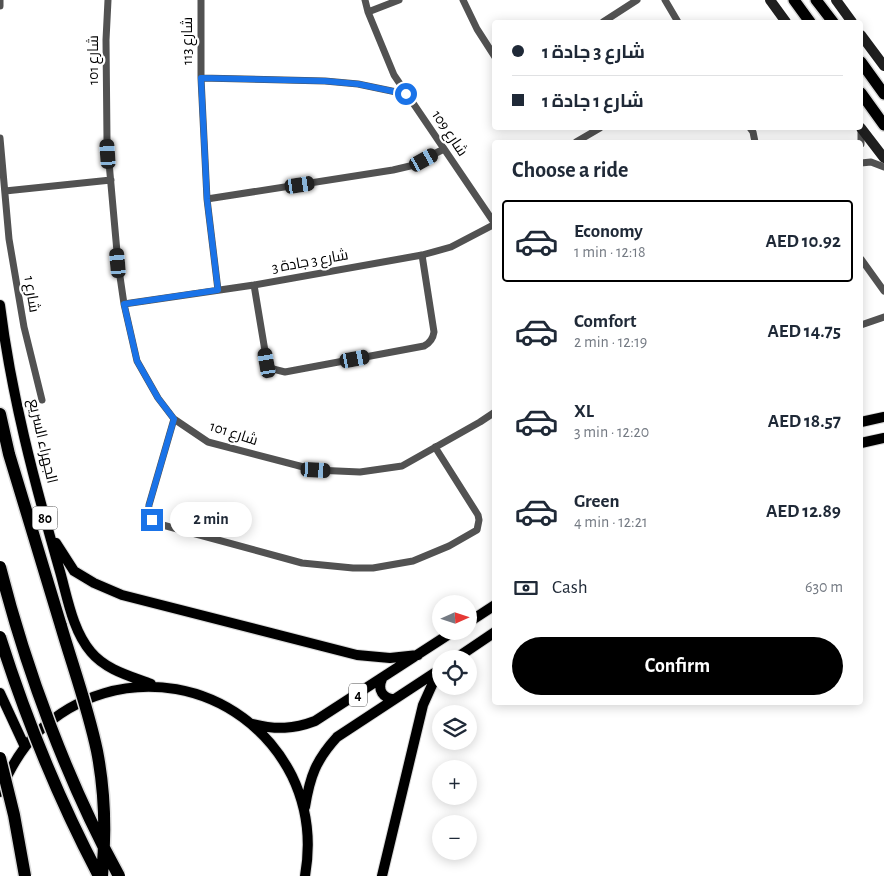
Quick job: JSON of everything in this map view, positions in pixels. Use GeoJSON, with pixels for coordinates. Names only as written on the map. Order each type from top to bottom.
{"type":"FeatureCollection","features":[{"type":"Feature","properties":{"kind":"highway"},"geometry":{"type":"LineString","coordinates":[[794,0],[809,20]]}},
{"type":"Feature","properties":{"kind":"highway"},"geometry":{"type":"LineString","coordinates":[[816,0],[831,20]]}},
{"type":"Feature","properties":{"kind":"highway"},"geometry":{"type":"LineString","coordinates":[[863,65],[884,94]]}},
{"type":"Feature","properties":{"kind":"highway"},"geometry":{"type":"LineString","coordinates":[[863,96],[884,125]]}},
{"type":"Feature","properties":{"kind":"highway"},"geometry":{"type":"LineString","coordinates":[[0,414],[9,454],[89,716],[97,752],[104,816],[102,876]]}},
{"type":"Feature","properties":{"kind":"highway"},"geometry":{"type":"LineString","coordinates":[[0,568],[20,637],[56,740],[93,827],[119,876]]}},
{"type":"Feature","properties":{"kind":"highway"},"geometry":{"type":"LineString","coordinates":[[0,637],[18,692],[48,767],[98,876]]}},
{"type":"Feature","properties":{"kind":"highway"},"geometry":{"type":"LineString","coordinates":[[0,758],[14,815],[25,876]]}},
{"type":"Feature","properties":{"kind":"main road"},"geometry":{"type":"LineString","coordinates":[[770,0],[785,20]]}},
{"type":"Feature","properties":{"kind":"main road"},"geometry":{"type":"LineString","coordinates":[[836,0],[851,20]]}},
{"type":"Feature","properties":{"kind":"main road"},"geometry":{"type":"LineString","coordinates":[[863,38],[884,66]]}},
{"type":"Feature","properties":{"kind":"main road"},"geometry":{"type":"LineString","coordinates":[[863,130],[884,158]]}},
{"type":"Feature","properties":{"kind":"main road","name":"الجهراء السريع"},"geometry":{"type":"LineString","coordinates":[[0,304],[4,338],[22,429],[47,526],[80,635],[91,652],[107,667],[157,686]]}},
{"type":"Feature","properties":{"kind":"main road"},"geometry":{"type":"LineString","coordinates":[[863,422],[884,417]]}},
{"type":"Feature","properties":{"kind":"main road"},"geometry":{"type":"LineString","coordinates":[[863,443],[884,438]]}},
{"type":"Feature","properties":{"kind":"main road"},"geometry":{"type":"LineString","coordinates":[[47,526],[63,556],[74,571],[94,583],[122,595],[358,655],[390,658],[418,655]]}},
{"type":"Feature","properties":{"kind":"main road"},"geometry":{"type":"LineString","coordinates":[[478,616],[492,607]]}},
{"type":"Feature","properties":{"kind":"main road"},"geometry":{"type":"LineString","coordinates":[[468,650],[492,634]]}},
{"type":"Feature","properties":{"kind":"main road","name":"4"},"geometry":{"type":"LineString","coordinates":[[252,724],[284,729],[300,727],[315,722],[440,640]]}},
{"type":"Feature","properties":{"kind":"main road","name":"4"},"geometry":{"type":"LineString","coordinates":[[304,810],[313,771],[324,751],[337,737],[432,675]]}},
{"type":"Feature","properties":{"kind":"main road"},"geometry":{"type":"LineString","coordinates":[[382,680],[380,688],[383,695],[386,698],[395,699]]}},
{"type":"Feature","properties":{"kind":"main road"},"geometry":{"type":"LineString","coordinates":[[382,876],[423,706],[432,685]]}},
{"type":"Feature","properties":{"kind":"main road","name":"80"},"geometry":{"type":"LineString","coordinates":[[0,792],[8,774],[25,747],[52,720],[84,700],[119,689],[157,686],[178,688],[217,701],[236,712],[252,724],[270,742],[285,763],[297,786],[304,810],[308,839],[305,876]]}},
{"type":"Feature","properties":{"kind":"main road"},"geometry":{"type":"LineString","coordinates":[[0,693],[25,747]]}},
{"type":"Feature","properties":{"kind":"street"},"geometry":{"type":"LineString","coordinates":[[0,0],[0,6]]}},
{"type":"Feature","properties":{"kind":"street","name":"شارع 101"},"geometry":{"type":"LineString","coordinates":[[108,0],[106,40],[107,131],[118,263],[124,304],[137,361],[158,398],[174,419],[208,442],[316,470],[360,472],[402,466],[492,414]]}},
{"type":"Feature","properties":{"kind":"street","name":"شارع 113"},"geometry":{"type":"LineString","coordinates":[[201,0],[201,78],[207,199],[218,290]]}},
{"type":"Feature","properties":{"kind":"street","name":"شارع 109"},"geometry":{"type":"LineString","coordinates":[[365,0],[368,12],[394,75],[492,220]]}},
{"type":"Feature","properties":{"kind":"street"},"geometry":{"type":"LineString","coordinates":[[368,12],[399,0]]}},
{"type":"Feature","properties":{"kind":"street"},"geometry":{"type":"LineString","coordinates":[[463,0],[477,29],[492,52]]}},
{"type":"Feature","properties":{"kind":"street"},"geometry":{"type":"LineString","coordinates":[[606,20],[637,0]]}},
{"type":"Feature","properties":{"kind":"street"},"geometry":{"type":"LineString","coordinates":[[665,0],[677,20]]}},
{"type":"Feature","properties":{"kind":"street"},"geometry":{"type":"LineString","coordinates":[[201,78],[325,81],[358,84],[406,94]]}},
{"type":"Feature","properties":{"kind":"street"},"geometry":{"type":"LineString","coordinates":[[579,140],[597,130]]}},
{"type":"Feature","properties":{"kind":"street","name":"شارع 1"},"geometry":{"type":"LineString","coordinates":[[0,138],[9,239],[24,326],[42,400]]}},
{"type":"Feature","properties":{"kind":"street"},"geometry":{"type":"LineString","coordinates":[[207,199],[393,170],[410,166],[444,149]]}},
{"type":"Feature","properties":{"kind":"street"},"geometry":{"type":"LineString","coordinates":[[863,163],[871,162],[884,167]]}},
{"type":"Feature","properties":{"kind":"street"},"geometry":{"type":"LineString","coordinates":[[5,191],[111,180]]}},
{"type":"Feature","properties":{"kind":"street","name":"شارع 3 جادة 3"},"geometry":{"type":"LineString","coordinates":[[124,304],[254,285],[422,255],[451,247],[492,226]]}},
{"type":"Feature","properties":{"kind":"street"},"geometry":{"type":"LineString","coordinates":[[254,285],[267,363],[273,369],[285,372],[424,346],[429,343],[433,338],[434,332],[422,255]]}},
{"type":"Feature","properties":{"kind":"street"},"geometry":{"type":"LineString","coordinates":[[863,262],[884,291]]}},
{"type":"Feature","properties":{"kind":"street"},"geometry":{"type":"LineString","coordinates":[[863,324],[884,317]]}},
{"type":"Feature","properties":{"kind":"street"},"geometry":{"type":"LineString","coordinates":[[174,419],[149,505],[148,513],[152,520],[159,524],[312,565],[373,568],[413,561],[449,546],[477,530],[478,515],[436,447]]}},
{"type":"Feature","properties":{"kind":"route"},"geometry":{"type":"LineString","coordinates":[[152,520],[148,513],[149,505],[174,419],[158,398],[137,361],[124,304],[218,290],[207,199],[201,78],[325,81],[358,84],[406,94]]}}]}
